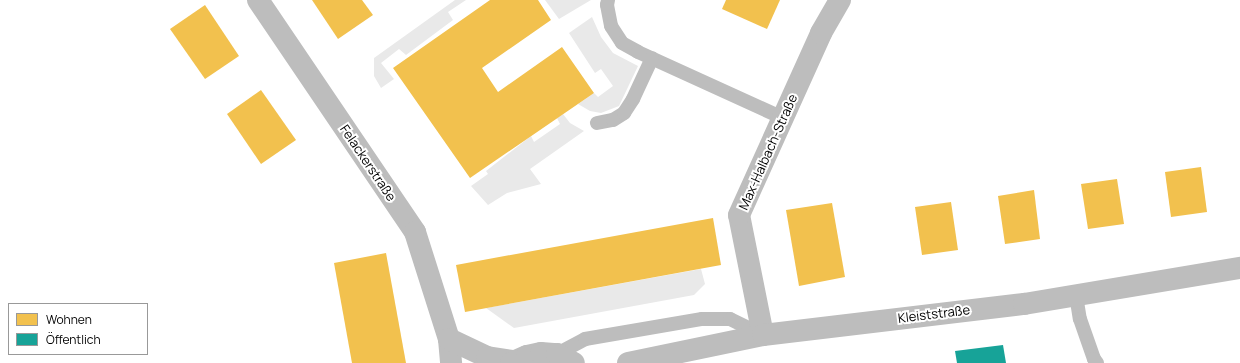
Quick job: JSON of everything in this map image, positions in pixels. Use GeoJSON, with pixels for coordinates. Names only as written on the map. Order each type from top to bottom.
{"type":"FeatureCollection","features":[{"type":"Feature","properties":{"kind":"street","name":"Felackerstraße"},"geometry":{"type":"LineString","coordinates":[[258,0],[414,232],[449,339],[450,363]]}},
{"type":"Feature","properties":{"kind":"street","name":"Max-Halbach-Straße"},"geometry":{"type":"LineString","coordinates":[[762,335],[740,215],[821,33],[840,0]]}},
{"type":"Feature","properties":{"kind":"street","name":"Kleiststraße"},"geometry":{"type":"LineString","coordinates":[[628,363],[762,335],[1024,304],[1240,268]]}},
{"type":"Feature","properties":{"kind":"street"},"geometry":{"type":"LineString","coordinates":[[449,339],[487,357],[512,362],[540,353],[566,358]]}},
{"type":"Feature","properties":{"kind":"lane"},"geometry":{"type":"LineString","coordinates":[[608,0],[607,5],[611,26],[622,42],[652,58],[783,118]]}},
{"type":"Feature","properties":{"kind":"lane"},"geometry":{"type":"LineString","coordinates":[[597,123],[613,120],[624,113],[633,99],[652,58]]}},
{"type":"Feature","properties":{"kind":"lane"},"geometry":{"type":"LineString","coordinates":[[1076,295],[1080,319],[1094,359],[1097,363]]}},
{"type":"Feature","properties":{"kind":"lane"},"geometry":{"type":"LineString","coordinates":[[566,358],[585,339],[702,319],[730,319],[762,335]]}},
{"type":"Feature","properties":{"kind":"shaded area"},"geometry":{"type":"Polygon","coordinates":[[[455,0],[466,0],[448,12],[453,20],[406,55],[399,49],[381,63],[394,79],[381,88],[374,76],[374,58],[455,0]]]}},
{"type":"Feature","properties":{"kind":"shaded area"},"geometry":{"type":"Polygon","coordinates":[[[545,0],[591,0],[559,19],[545,0]]]}},
{"type":"Feature","properties":{"kind":"shaded area"},"geometry":{"type":"Polygon","coordinates":[[[592,17],[601,37],[613,53],[638,66],[619,106],[601,113],[590,111],[578,104],[594,93],[598,97],[613,86],[601,69],[595,73],[569,33],[592,17]]]}},
{"type":"Feature","properties":{"kind":"shaded area"},"geometry":{"type":"Polygon","coordinates":[[[563,114],[570,123],[584,131],[530,169],[541,184],[507,193],[488,205],[471,186],[488,174],[486,171],[531,136],[534,142],[560,124],[557,118],[563,114]]]}},
{"type":"Feature","properties":{"kind":"shaded area"},"geometry":{"type":"Polygon","coordinates":[[[701,269],[705,284],[694,295],[514,328],[486,308],[701,269]]]}},
{"type":"Feature","properties":{"kind":"building: Wohnen"},"geometry":{"type":"Polygon","coordinates":[[[312,0],[362,0],[373,15],[338,39],[312,0]]]}},
{"type":"Feature","properties":{"kind":"building: Wohnen"},"geometry":{"type":"Polygon","coordinates":[[[490,0],[538,0],[551,20],[482,68],[498,92],[562,47],[594,93],[470,178],[393,68],[490,0]]]}},
{"type":"Feature","properties":{"kind":"building: Wohnen"},"geometry":{"type":"Polygon","coordinates":[[[726,0],[780,0],[767,29],[722,9],[726,0]]]}},
{"type":"Feature","properties":{"kind":"building: Wohnen"},"geometry":{"type":"Polygon","coordinates":[[[205,5],[239,56],[205,79],[170,29],[205,5]]]}},
{"type":"Feature","properties":{"kind":"building: Wohnen"},"geometry":{"type":"Polygon","coordinates":[[[261,90],[296,140],[261,164],[227,114],[261,90]]]}},
{"type":"Feature","properties":{"kind":"building: Wohnen"},"geometry":{"type":"Polygon","coordinates":[[[1201,167],[1207,212],[1171,217],[1165,172],[1201,167]]]}},
{"type":"Feature","properties":{"kind":"building: Wohnen"},"geometry":{"type":"Polygon","coordinates":[[[1117,179],[1124,224],[1088,229],[1081,184],[1117,179]]]}},
{"type":"Feature","properties":{"kind":"building: Wohnen"},"geometry":{"type":"Polygon","coordinates":[[[1034,190],[1040,239],[1005,244],[998,196],[1034,190]]]}},
{"type":"Feature","properties":{"kind":"building: Wohnen"},"geometry":{"type":"Polygon","coordinates":[[[951,202],[958,250],[922,255],[915,207],[951,202]]]}},
{"type":"Feature","properties":{"kind":"building: Wohnen"},"geometry":{"type":"Polygon","coordinates":[[[832,203],[845,277],[799,286],[786,210],[832,203]]]}},
{"type":"Feature","properties":{"kind":"building: Wohnen"},"geometry":{"type":"Polygon","coordinates":[[[713,218],[721,265],[465,312],[456,265],[713,218]]]}},
{"type":"Feature","properties":{"kind":"building: Wohnen"},"geometry":{"type":"Polygon","coordinates":[[[386,253],[406,363],[352,363],[334,263],[386,253]]]}},
{"type":"Feature","properties":{"kind":"building: Öffentlich"},"geometry":{"type":"Polygon","coordinates":[[[1003,345],[1006,363],[957,363],[955,351],[1003,345]]]}}]}
